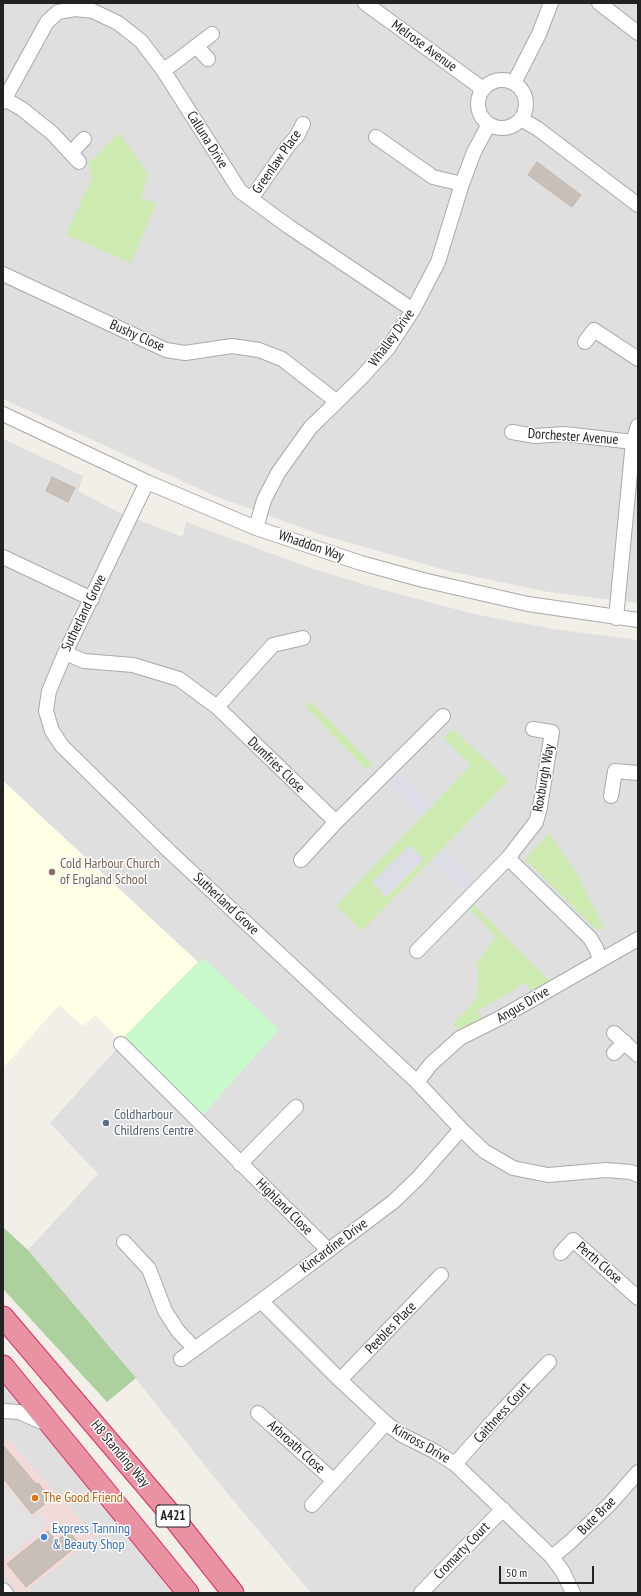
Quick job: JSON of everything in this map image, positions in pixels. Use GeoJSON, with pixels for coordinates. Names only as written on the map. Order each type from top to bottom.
{"type":"FeatureCollection","features":[{"type":"Feature","properties":{"kind":"highway","name":"H8 Standing Way"},"geometry":{"type":"LineString","coordinates":[[3,1317],[173,1517],[233,1593]]}},
{"type":"Feature","properties":{"kind":"highway","name":"A421"},"geometry":{"type":"LineString","coordinates":[[3,1366],[188,1593]]}},
{"type":"Feature","properties":{"kind":"street","name":"Melrose Avenue"},"geometry":{"type":"LineString","coordinates":[[365,3],[382,8],[483,89]]}},
{"type":"Feature","properties":{"kind":"street"},"geometry":{"type":"LineString","coordinates":[[514,84],[539,34],[551,3]]}},
{"type":"Feature","properties":{"kind":"street"},"geometry":{"type":"LineString","coordinates":[[599,3],[638,33]]}},
{"type":"Feature","properties":{"kind":"street","name":"Calluna Drive"},"geometry":{"type":"LineString","coordinates":[[4,100],[47,22],[58,12],[76,6],[93,11],[118,23],[141,40],[163,70],[240,191],[288,226],[413,310]]}},
{"type":"Feature","properties":{"kind":"street"},"geometry":{"type":"LineString","coordinates":[[163,70],[212,34]]}},
{"type":"Feature","properties":{"kind":"street"},"geometry":{"type":"LineString","coordinates":[[196,46],[208,59]]}},
{"type":"Feature","properties":{"kind":"street"},"geometry":{"type":"LineString","coordinates":[[501,80],[514,84],[520,89],[525,100],[525,112],[521,119],[510,127],[502,128],[489,124],[483,119],[479,112],[479,96],[483,89],[488,84],[501,80]]}},
{"type":"Feature","properties":{"kind":"street"},"geometry":{"type":"LineString","coordinates":[[4,100],[22,109],[37,120],[52,133],[75,158],[84,139]]}},
{"type":"Feature","properties":{"kind":"street"},"geometry":{"type":"LineString","coordinates":[[521,119],[538,129],[638,205]]}},
{"type":"Feature","properties":{"kind":"street","name":"Greenlaw Place"},"geometry":{"type":"LineString","coordinates":[[251,199],[288,146],[298,136],[304,124]]}},
{"type":"Feature","properties":{"kind":"street","name":"Whalley Drive"},"geometry":{"type":"LineString","coordinates":[[256,528],[264,500],[278,473],[310,428],[361,378],[389,347],[413,310],[438,262],[462,184],[474,152],[489,124]]}},
{"type":"Feature","properties":{"kind":"street"},"geometry":{"type":"LineString","coordinates":[[376,137],[433,177],[462,184]]}},
{"type":"Feature","properties":{"kind":"street","name":"Bushy Close"},"geometry":{"type":"LineString","coordinates":[[3,274],[166,350],[185,353],[232,346],[259,350],[282,359],[336,401]]}},
{"type":"Feature","properties":{"kind":"street"},"geometry":{"type":"LineString","coordinates":[[585,342],[594,330],[638,359]]}},
{"type":"Feature","properties":{"kind":"street","name":"Whaddon Way"},"geometry":{"type":"LineString","coordinates":[[3,414],[147,482],[256,528],[361,563],[423,580],[528,604],[638,620]]}},
{"type":"Feature","properties":{"kind":"street","name":"Dorchester Avenue"},"geometry":{"type":"LineString","coordinates":[[616,618],[633,442],[638,426]]}},
{"type":"Feature","properties":{"kind":"street","name":"Dorchester Avenue"},"geometry":{"type":"LineString","coordinates":[[512,432],[535,436],[565,434],[633,442]]}},
{"type":"Feature","properties":{"kind":"street","name":"Sutherland Grove"},"geometry":{"type":"LineString","coordinates":[[147,482],[65,653],[50,691],[46,711],[52,731],[62,746],[169,850],[417,1082],[484,1151],[513,1168],[548,1174],[606,1170],[631,1172],[638,1175]]}},
{"type":"Feature","properties":{"kind":"street"},"geometry":{"type":"LineString","coordinates":[[3,556],[92,598]]}},
{"type":"Feature","properties":{"kind":"street"},"geometry":{"type":"LineString","coordinates":[[217,707],[273,645],[303,638]]}},
{"type":"Feature","properties":{"kind":"street","name":"Dumfries Close"},"geometry":{"type":"LineString","coordinates":[[65,653],[84,661],[133,665],[179,679],[217,707],[336,822]]}},
{"type":"Feature","properties":{"kind":"street"},"geometry":{"type":"LineString","coordinates":[[301,860],[336,822],[443,716]]}},
{"type":"Feature","properties":{"kind":"street","name":"Roxburgh Way"},"geometry":{"type":"LineString","coordinates":[[417,951],[508,858],[536,822],[540,807],[552,732],[532,728]]}},
{"type":"Feature","properties":{"kind":"street"},"geometry":{"type":"LineString","coordinates":[[611,796],[615,770],[638,773]]}},
{"type":"Feature","properties":{"kind":"street"},"geometry":{"type":"LineString","coordinates":[[508,858],[590,938],[596,948],[600,960]]}},
{"type":"Feature","properties":{"kind":"street","name":"Angus Drive"},"geometry":{"type":"LineString","coordinates":[[417,1082],[431,1064],[460,1038],[500,1018],[638,939]]}},
{"type":"Feature","properties":{"kind":"street"},"geometry":{"type":"LineString","coordinates":[[614,1053],[619,1037],[638,1055]]}},
{"type":"Feature","properties":{"kind":"street","name":"Highland Close"},"geometry":{"type":"LineString","coordinates":[[121,1044],[328,1250]]}},
{"type":"Feature","properties":{"kind":"street"},"geometry":{"type":"LineString","coordinates":[[240,1164],[296,1107]]}},
{"type":"Feature","properties":{"kind":"street","name":"Kincardine Drive"},"geometry":{"type":"LineString","coordinates":[[181,1359],[393,1202],[418,1178],[461,1129]]}},
{"type":"Feature","properties":{"kind":"street","name":"Perth Close"},"geometry":{"type":"LineString","coordinates":[[561,1253],[573,1240],[638,1298]]}},
{"type":"Feature","properties":{"kind":"street"},"geometry":{"type":"LineString","coordinates":[[124,1242],[149,1269],[165,1311],[178,1331],[195,1349]]}},
{"type":"Feature","properties":{"kind":"street","name":"Peebles Place"},"geometry":{"type":"LineString","coordinates":[[340,1380],[441,1275]]}},
{"type":"Feature","properties":{"kind":"street","name":"Kinross Drive"},"geometry":{"type":"LineString","coordinates":[[261,1301],[340,1380],[386,1423],[402,1436],[434,1451],[455,1464],[552,1557],[563,1572],[573,1593]]}},
{"type":"Feature","properties":{"kind":"street","name":"Caithness Court"},"geometry":{"type":"LineString","coordinates":[[455,1464],[503,1410],[549,1362]]}},
{"type":"Feature","properties":{"kind":"street"},"geometry":{"type":"LineString","coordinates":[[3,1411],[19,1412],[53,1429]]}},
{"type":"Feature","properties":{"kind":"street","name":"Arbroath Close"},"geometry":{"type":"LineString","coordinates":[[258,1413],[334,1481]]}},
{"type":"Feature","properties":{"kind":"street","name":"Arbroath Close"},"geometry":{"type":"LineString","coordinates":[[312,1505],[386,1423]]}},
{"type":"Feature","properties":{"kind":"street","name":"Bute Brae"},"geometry":{"type":"LineString","coordinates":[[552,1557],[610,1504],[638,1472]]}},
{"type":"Feature","properties":{"kind":"street","name":"Cromarty Court"},"geometry":{"type":"LineString","coordinates":[[422,1593],[503,1509]]}},
{"type":"Feature","properties":{"kind":"street"},"geometry":{"type":"LineString","coordinates":[[3,1590],[6,1593]]}},
{"type":"Feature","properties":{"kind":"shaded area"},"geometry":{"type":"Polygon","coordinates":[[[3,3],[638,3],[638,603],[549,592],[453,572],[325,536],[215,496],[3,399],[3,3]]]}},
{"type":"Feature","properties":{"kind":"shaded area"},"geometry":{"type":"Polygon","coordinates":[[[3,439],[83,476],[78,491],[118,512],[183,537],[186,522],[313,569],[380,589],[474,614],[553,629],[638,640],[638,1593],[311,1593],[218,1482],[113,1350],[28,1250],[98,1174],[50,1123],[121,1044],[121,1040],[197,962],[3,781],[3,439]]]}},
{"type":"Feature","properties":{"kind":"shaded area"},"geometry":{"type":"Polygon","coordinates":[[[397,773],[432,806],[421,817],[387,783],[397,773]]]}},
{"type":"Feature","properties":{"kind":"shaded area","name":"Cold Harbour Church of England School"},"geometry":{"type":"Polygon","coordinates":[[[3,781],[198,962],[121,1040],[95,1015],[83,1026],[59,1005],[3,1068],[3,781]]]}},
{"type":"Feature","properties":{"kind":"shaded area"},"geometry":{"type":"Polygon","coordinates":[[[409,845],[424,859],[386,897],[372,882],[409,845]]]}},
{"type":"Feature","properties":{"kind":"shaded area"},"geometry":{"type":"Polygon","coordinates":[[[443,849],[473,879],[462,891],[431,861],[443,849]]]}},
{"type":"Feature","properties":{"kind":"shaded area"},"geometry":{"type":"Polygon","coordinates":[[[3,1366],[188,1593],[3,1593],[3,1366]]]}},
{"type":"Feature","properties":{"kind":"shaded area"},"geometry":{"type":"Polygon","coordinates":[[[3,1434],[96,1537],[24,1593],[18,1593],[3,1574],[3,1434]]]}},
{"type":"Feature","properties":{"kind":"shaded area"},"geometry":{"type":"Polygon","coordinates":[[[3,1483],[33,1518],[39,1513],[48,1524],[5,1560],[3,1557],[3,1512],[6,1510],[3,1506],[3,1483]]]}},
{"type":"Feature","properties":{"kind":"green space"},"geometry":{"type":"Polygon","coordinates":[[[119,133],[148,174],[141,197],[156,204],[131,263],[66,235],[92,177],[88,164],[119,133]]]}},
{"type":"Feature","properties":{"kind":"green space"},"geometry":{"type":"Polygon","coordinates":[[[310,701],[372,764],[367,770],[305,707],[310,701]]]}},
{"type":"Feature","properties":{"kind":"green space"},"geometry":{"type":"Polygon","coordinates":[[[453,729],[508,781],[362,931],[336,906],[471,765],[443,738],[453,729]]]}},
{"type":"Feature","properties":{"kind":"green space"},"geometry":{"type":"Polygon","coordinates":[[[549,833],[576,872],[605,930],[594,928],[525,859],[549,833]]]}},
{"type":"Feature","properties":{"kind":"green space"},"geometry":{"type":"Polygon","coordinates":[[[473,904],[550,981],[531,991],[524,982],[513,991],[477,1011],[482,1019],[460,1032],[453,1024],[477,999],[478,971],[476,964],[496,937],[469,908],[473,904]]]}},
{"type":"Feature","properties":{"kind":"green space"},"geometry":{"type":"Polygon","coordinates":[[[203,958],[279,1029],[203,1115],[123,1038],[203,958]]]}},
{"type":"Feature","properties":{"kind":"green space"},"geometry":{"type":"Polygon","coordinates":[[[3,1227],[28,1250],[136,1378],[107,1402],[3,1289],[3,1227]]]}},
{"type":"Feature","properties":{"kind":"building"},"geometry":{"type":"Polygon","coordinates":[[[537,162],[581,195],[572,207],[528,175],[537,162]]]}},
{"type":"Feature","properties":{"kind":"building"},"geometry":{"type":"Polygon","coordinates":[[[52,477],[75,488],[68,502],[46,491],[52,477]]]}},
{"type":"Feature","properties":{"kind":"building"},"geometry":{"type":"Polygon","coordinates":[[[3,1445],[36,1484],[38,1483],[51,1499],[32,1514],[3,1478],[3,1445]]]}},
{"type":"Feature","properties":{"kind":"building"},"geometry":{"type":"Polygon","coordinates":[[[48,1531],[56,1541],[69,1531],[79,1544],[26,1587],[7,1564],[48,1531]]]}},
{"type":"Feature","properties":{"kind":"place","name":"Cold Harbour Church of England School"},"geometry":{"type":"Point","coordinates":[52,872]}},
{"type":"Feature","properties":{"kind":"place","name":"Coldharbour Childrens Centre"},"geometry":{"type":"Point","coordinates":[106,1123]}},
{"type":"Feature","properties":{"kind":"place","name":"The Good Friend"},"geometry":{"type":"Point","coordinates":[35,1498]}},
{"type":"Feature","properties":{"kind":"place","name":"Express Tanning & Beauty Shop"},"geometry":{"type":"Point","coordinates":[44,1537]}}]}
